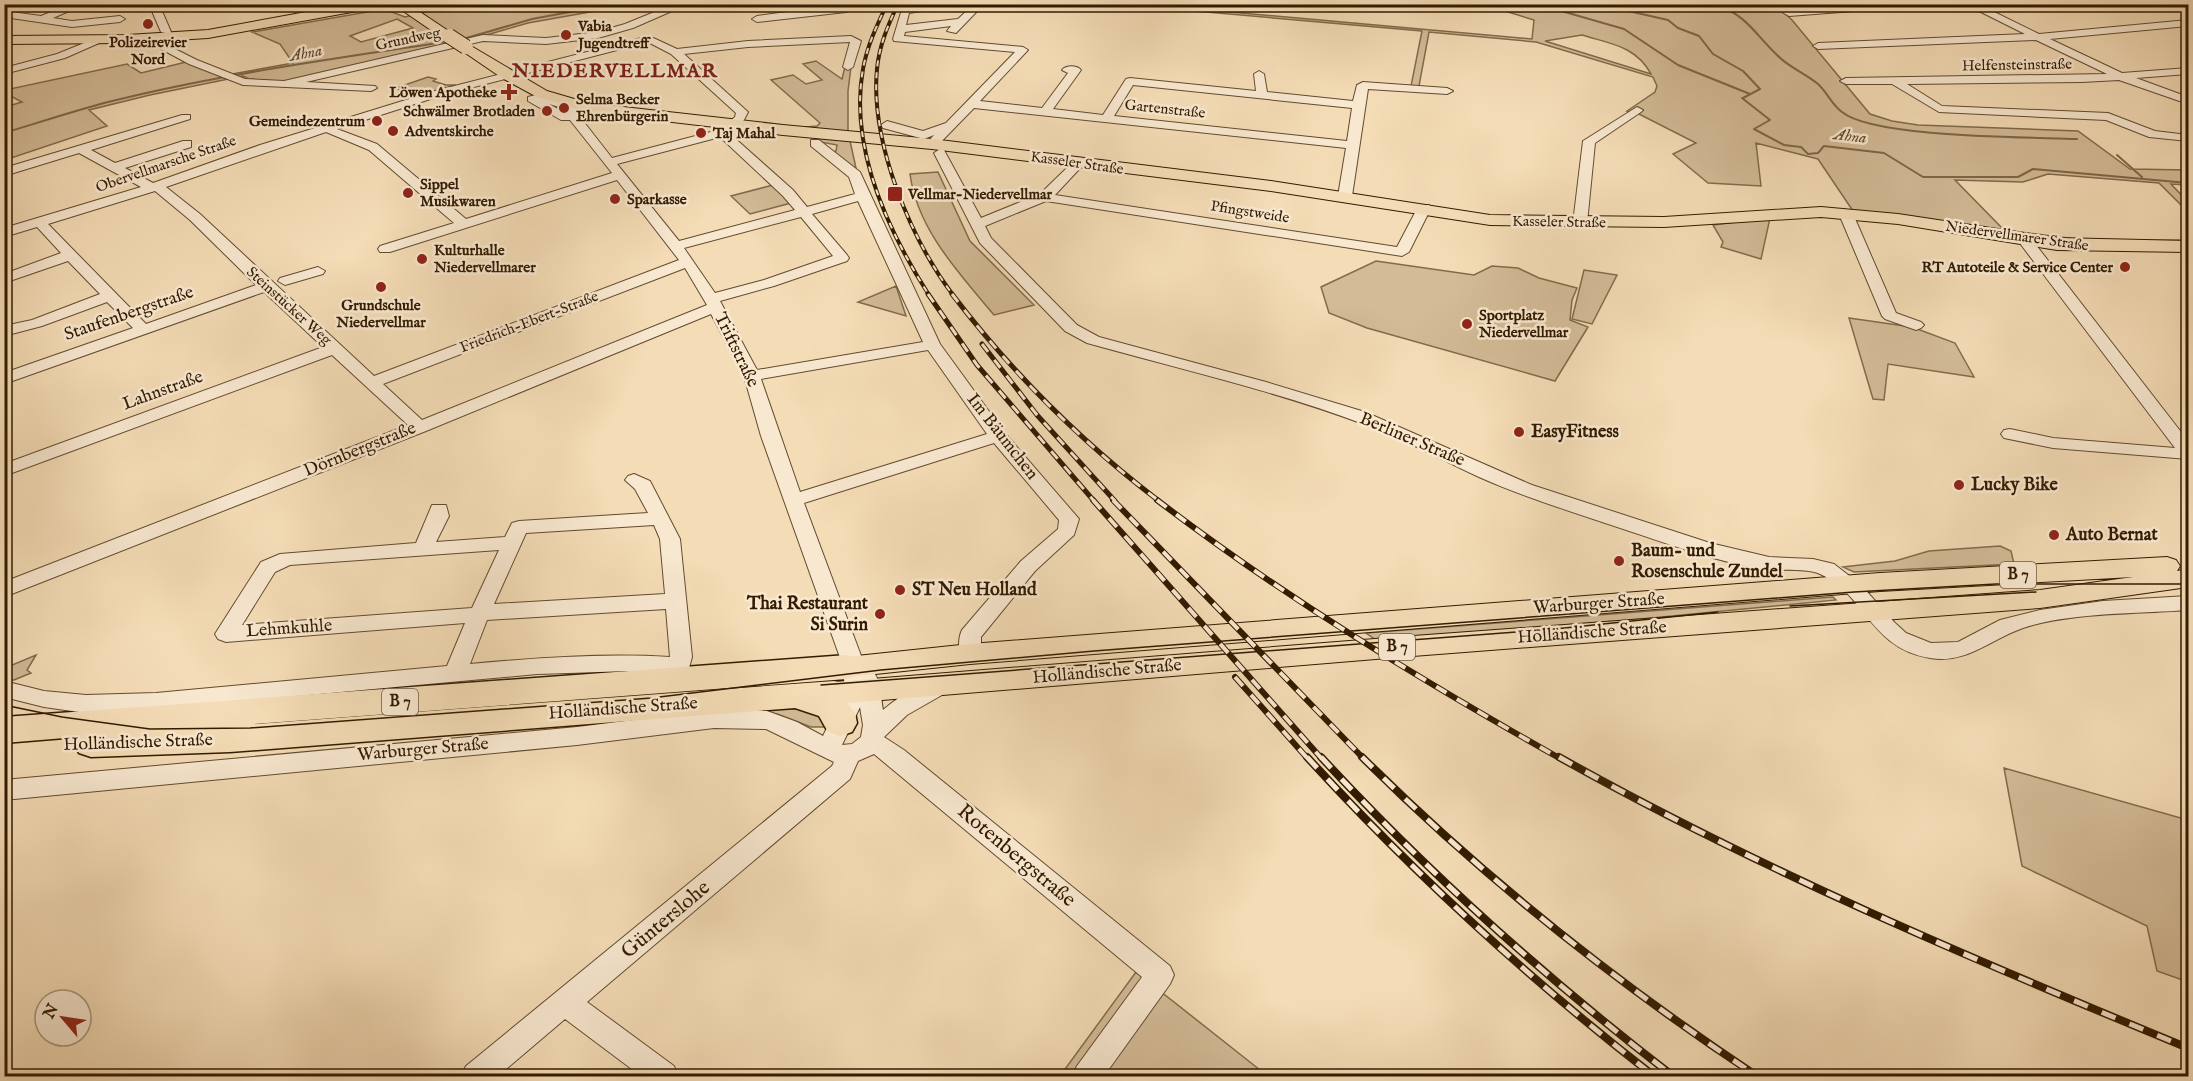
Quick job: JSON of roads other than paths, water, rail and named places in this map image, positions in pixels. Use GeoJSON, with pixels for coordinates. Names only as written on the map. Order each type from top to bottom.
{"type":"FeatureCollection","features":[{"type":"Feature","properties":{"kind":"highway"},"geometry":{"type":"LineString","coordinates":[[680,666],[726,669],[768,667],[838,713],[848,705]]}},
{"type":"Feature","properties":{"kind":"highway","name":"Holländische Straße"},"geometry":{"type":"LineString","coordinates":[[4,730],[795,684],[848,705]]}},
{"type":"Feature","properties":{"kind":"highway","name":"Holländische Straße"},"geometry":{"type":"LineString","coordinates":[[4,749],[241,738],[795,684]]}},
{"type":"Feature","properties":{"kind":"main road","name":"Kasseler Straße"},"geometry":{"type":"LineString","coordinates":[[4,40],[166,38],[246,29],[369,5],[401,6],[507,75],[542,94],[587,106],[727,128],[1078,164],[1345,196],[1518,222],[1715,220],[1777,215]]}},
{"type":"Feature","properties":{"kind":"main road","name":"Niedervellmarer Straße"},"geometry":{"type":"LineString","coordinates":[[1777,215],[1821,212],[1898,219],[2085,246],[2188,247]]}},
{"type":"Feature","properties":{"kind":"main road","name":"B 7"},"geometry":{"type":"LineString","coordinates":[[1848,586],[2188,564]]}},
{"type":"Feature","properties":{"kind":"main road","name":"B 7"},"geometry":{"type":"LineString","coordinates":[[1872,612],[2082,595],[2188,578]]}},
{"type":"Feature","properties":{"kind":"main road","name":"Warburger Straße"},"geometry":{"type":"LineString","coordinates":[[1350,624],[1848,586]]}},
{"type":"Feature","properties":{"kind":"main road","name":"Holländische Straße"},"geometry":{"type":"LineString","coordinates":[[848,705],[942,685],[1411,646],[1872,612]]}},
{"type":"Feature","properties":{"kind":"main road","name":"Holländische Straße"},"geometry":{"type":"LineString","coordinates":[[848,705],[970,654],[1350,624]]}},
{"type":"Feature","properties":{"kind":"street"},"geometry":{"type":"LineString","coordinates":[[43,18],[81,4]]}},
{"type":"Feature","properties":{"kind":"street"},"geometry":{"type":"LineString","coordinates":[[4,71],[61,56],[102,39],[120,19],[126,5],[137,4]]}},
{"type":"Feature","properties":{"kind":"street"},"geometry":{"type":"LineString","coordinates":[[154,4],[166,38],[193,62],[230,77],[279,85],[371,87]]}},
{"type":"Feature","properties":{"kind":"street","name":"Grundweg"},"geometry":{"type":"LineString","coordinates":[[279,85],[483,38],[546,41],[582,38],[629,26],[684,4]]}},
{"type":"Feature","properties":{"kind":"street"},"geometry":{"type":"LineString","coordinates":[[899,34],[905,11],[957,4]]}},
{"type":"Feature","properties":{"kind":"street"},"geometry":{"type":"LineString","coordinates":[[940,43],[980,4]]}},
{"type":"Feature","properties":{"kind":"street"},"geometry":{"type":"LineString","coordinates":[[1772,4],[1789,13],[1906,4]]}},
{"type":"Feature","properties":{"kind":"street"},"geometry":{"type":"LineString","coordinates":[[1969,4],[2122,76],[2188,101]]}},
{"type":"Feature","properties":{"kind":"street"},"geometry":{"type":"LineString","coordinates":[[675,52],[821,25],[854,6]]}},
{"type":"Feature","properties":{"kind":"street"},"geometry":{"type":"LineString","coordinates":[[4,14],[72,24],[120,19]]}},
{"type":"Feature","properties":{"kind":"street"},"geometry":{"type":"LineString","coordinates":[[757,19],[821,25],[844,39],[856,41],[848,67]]}},
{"type":"Feature","properties":{"kind":"street"},"geometry":{"type":"LineString","coordinates":[[899,34],[961,22]]}},
{"type":"Feature","properties":{"kind":"street"},"geometry":{"type":"LineString","coordinates":[[1818,46],[2036,37],[2188,23]]}},
{"type":"Feature","properties":{"kind":"street"},"geometry":{"type":"LineString","coordinates":[[610,162],[727,128],[740,118],[742,112],[675,52],[629,26]]}},
{"type":"Feature","properties":{"kind":"street"},"geometry":{"type":"LineString","coordinates":[[598,34],[617,47]]}},
{"type":"Feature","properties":{"kind":"street"},"geometry":{"type":"LineString","coordinates":[[899,34],[940,43],[1023,50],[951,125],[936,149]]}},
{"type":"Feature","properties":{"kind":"street"},"geometry":{"type":"LineString","coordinates":[[582,38],[585,48],[590,53]]}},
{"type":"Feature","properties":{"kind":"street","name":"Obervellmarsche Straße"},"geometry":{"type":"LineString","coordinates":[[4,233],[154,187],[245,154],[455,88],[650,39]]}},
{"type":"Feature","properties":{"kind":"street"},"geometry":{"type":"LineString","coordinates":[[546,41],[561,54]]}},
{"type":"Feature","properties":{"kind":"street"},"geometry":{"type":"LineString","coordinates":[[1045,112],[1076,70],[1067,70]]}},
{"type":"Feature","properties":{"kind":"street","name":"Helfensteinstraße"},"geometry":{"type":"LineString","coordinates":[[1846,81],[1896,82],[2122,76],[2188,71]]}},
{"type":"Feature","properties":{"kind":"street"},"geometry":{"type":"LineString","coordinates":[[1259,74],[1262,94]]}},
{"type":"Feature","properties":{"kind":"street"},"geometry":{"type":"LineString","coordinates":[[1107,118],[1130,81],[1358,105]]}},
{"type":"Feature","properties":{"kind":"street"},"geometry":{"type":"LineString","coordinates":[[1896,82],[1939,109],[2108,117],[2152,134],[2188,138]]}},
{"type":"Feature","properties":{"kind":"street"},"geometry":{"type":"LineString","coordinates":[[1345,196],[1358,105],[1364,85],[1447,91]]}},
{"type":"Feature","properties":{"kind":"street","name":"Gartenstraße"},"geometry":{"type":"LineString","coordinates":[[973,104],[1353,145]]}},
{"type":"Feature","properties":{"kind":"street","name":"Triftstraße"},"geometry":{"type":"LineString","coordinates":[[587,106],[574,117],[688,262],[752,376],[770,436],[794,500],[848,705],[873,736]]}},
{"type":"Feature","properties":{"kind":"street"},"geometry":{"type":"LineString","coordinates":[[1580,223],[1589,141],[1636,110]]}},
{"type":"Feature","properties":{"kind":"street"},"geometry":{"type":"LineString","coordinates":[[4,172],[186,117]]}},
{"type":"Feature","properties":{"kind":"street"},"geometry":{"type":"LineString","coordinates":[[887,125],[924,135],[951,125]]}},
{"type":"Feature","properties":{"kind":"street"},"geometry":{"type":"LineString","coordinates":[[325,128],[373,147],[464,224]]}},
{"type":"Feature","properties":{"kind":"street"},"geometry":{"type":"LineString","coordinates":[[727,128],[806,213]]}},
{"type":"Feature","properties":{"kind":"street","name":"Im Bäumchen"},"geometry":{"type":"LineString","coordinates":[[815,143],[855,175],[862,196],[932,345],[998,436],[1069,519],[1067,531],[1028,566],[970,634],[970,654]]}},
{"type":"Feature","properties":{"kind":"street"},"geometry":{"type":"LineString","coordinates":[[113,168],[187,144]]}},
{"type":"Feature","properties":{"kind":"street","name":"Steinstücker Weg"},"geometry":{"type":"LineString","coordinates":[[80,149],[113,168],[154,187],[195,217],[420,427]]}},
{"type":"Feature","properties":{"kind":"street","name":"Berliner Straße"},"geometry":{"type":"LineString","coordinates":[[936,149],[985,240],[1071,328],[1093,340],[1362,417],[1488,474],[1723,553],[1766,564],[1814,566],[1827,569],[1848,586],[1872,612]]}},
{"type":"Feature","properties":{"kind":"street"},"geometry":{"type":"LineString","coordinates":[[978,224],[1045,197],[1078,164]]}},
{"type":"Feature","properties":{"kind":"street"},"geometry":{"type":"LineString","coordinates":[[385,249],[620,175]]}},
{"type":"Feature","properties":{"kind":"street"},"geometry":{"type":"LineString","coordinates":[[676,246],[806,213],[862,196]]}},
{"type":"Feature","properties":{"kind":"street","name":"Pfingstweide"},"geometry":{"type":"LineString","coordinates":[[1045,197],[1402,252],[1424,208]]}},
{"type":"Feature","properties":{"kind":"street","name":"Dörnbergstraße"},"geometry":{"type":"LineString","coordinates":[[4,590],[420,427],[713,303],[842,258],[806,213]]}},
{"type":"Feature","properties":{"kind":"street"},"geometry":{"type":"LineString","coordinates":[[1846,214],[1890,316],[1916,325]]}},
{"type":"Feature","properties":{"kind":"street"},"geometry":{"type":"LineString","coordinates":[[40,223],[143,330]]}},
{"type":"Feature","properties":{"kind":"street"},"geometry":{"type":"LineString","coordinates":[[2024,239],[2188,453]]}},
{"type":"Feature","properties":{"kind":"street"},"geometry":{"type":"LineString","coordinates":[[4,279],[70,255]]}},
{"type":"Feature","properties":{"kind":"street","name":"Friedrich-Ebert-Straße"},"geometry":{"type":"LineString","coordinates":[[371,383],[688,262]]}},
{"type":"Feature","properties":{"kind":"street"},"geometry":{"type":"LineString","coordinates":[[285,281],[318,271]]}},
{"type":"Feature","properties":{"kind":"street","name":"Staufenbergstraße"},"geometry":{"type":"LineString","coordinates":[[4,380],[267,286]]}},
{"type":"Feature","properties":{"kind":"street"},"geometry":{"type":"LineString","coordinates":[[4,331],[37,323],[109,296]]}},
{"type":"Feature","properties":{"kind":"street"},"geometry":{"type":"LineString","coordinates":[[752,376],[932,345]]}},
{"type":"Feature","properties":{"kind":"street","name":"Lahnstraße"},"geometry":{"type":"LineString","coordinates":[[4,471],[335,348]]}},
{"type":"Feature","properties":{"kind":"street"},"geometry":{"type":"LineString","coordinates":[[2010,434],[2053,443],[2188,453]]}},
{"type":"Feature","properties":{"kind":"street"},"geometry":{"type":"LineString","coordinates":[[794,500],[998,436]]}},
{"type":"Feature","properties":{"kind":"street"},"geometry":{"type":"LineString","coordinates":[[4,689],[44,699],[86,704],[156,701],[456,672],[630,663],[680,666],[670,539],[643,485],[634,480]]}},
{"type":"Feature","properties":{"kind":"street"},"geometry":{"type":"LineString","coordinates":[[423,549],[439,516],[439,509]]}},
{"type":"Feature","properties":{"kind":"street"},"geometry":{"type":"LineString","coordinates":[[456,672],[519,527],[658,519]]}},
{"type":"Feature","properties":{"kind":"street","name":"Lehmkuhle"},"geometry":{"type":"LineString","coordinates":[[479,615],[226,633],[268,567],[288,559],[511,543]]}},
{"type":"Feature","properties":{"kind":"street"},"geometry":{"type":"LineString","coordinates":[[479,615],[495,611],[676,601]]}},
{"type":"Feature","properties":{"kind":"street"},"geometry":{"type":"LineString","coordinates":[[1872,612],[1898,639],[1920,648],[1953,652],[1978,644],[2014,623],[2030,619],[2072,612],[2188,603]]}},
{"type":"Feature","properties":{"kind":"street"},"geometry":{"type":"LineString","coordinates":[[848,705],[856,754],[899,709],[942,685]]}},
{"type":"Feature","properties":{"kind":"street","name":"Warburger Straße"},"geometry":{"type":"LineString","coordinates":[[4,790],[577,736],[714,719],[767,720],[789,728],[848,705]]}},
{"type":"Feature","properties":{"kind":"street","name":"Günterslohe"},"geometry":{"type":"LineString","coordinates":[[477,1077],[842,772],[848,705]]}},
{"type":"Feature","properties":{"kind":"street","name":"Rotenbergstraße"},"geometry":{"type":"LineString","coordinates":[[873,736],[1160,975],[1087,1077]]}},
{"type":"Feature","properties":{"kind":"street"},"geometry":{"type":"LineString","coordinates":[[566,1003],[664,1077]]}},
{"type":"Feature","properties":{"kind":"waterway"},"geometry":{"type":"LineString","coordinates":[[421,8],[437,4]]}},
{"type":"Feature","properties":{"kind":"waterway","name":"Ahna"},"geometry":{"type":"LineString","coordinates":[[463,39],[532,19],[613,4]]}},
{"type":"Feature","properties":{"kind":"waterway"},"geometry":{"type":"LineString","coordinates":[[1537,4],[1624,29],[1678,65],[1750,94]]}},
{"type":"Feature","properties":{"kind":"waterway","name":"Ahna"},"geometry":{"type":"LineString","coordinates":[[1613,4],[1624,10],[1668,20],[1678,28],[1699,36],[1713,54],[1743,71],[1760,89],[1743,98]]}},
{"type":"Feature","properties":{"kind":"waterway"},"geometry":{"type":"LineString","coordinates":[[1714,4],[1742,19],[1781,59],[1818,84],[1838,109],[1859,121],[1885,127],[1954,134],[2077,139]]}},
{"type":"Feature","properties":{"kind":"waterway","name":"Ahna"},"geometry":{"type":"LineString","coordinates":[[4,133],[104,103],[190,84],[450,41]]}},
{"type":"Feature","properties":{"kind":"waterway","name":"Ahna"},"geometry":{"type":"LineString","coordinates":[[1742,98],[1770,120],[1754,129],[1784,145],[1801,147],[1808,154],[1818,153],[1824,146],[1884,153],[1923,177],[2018,177],[2033,169],[2188,183]]}},
{"type":"Feature","properties":{"kind":"waterway"},"geometry":{"type":"LineString","coordinates":[[2117,155],[2142,177]]}},
{"type":"Feature","properties":{"kind":"tram line"},"geometry":{"type":"LineString","coordinates":[[4,705],[62,717],[150,729],[250,728],[651,698],[881,670],[1094,651],[1854,592],[1996,584],[2188,584]]}},
{"type":"Feature","properties":{"kind":"tram line"},"geometry":{"type":"LineString","coordinates":[[1790,606],[2036,592]]}},
{"type":"Feature","properties":{"kind":"tram line"},"geometry":{"type":"LineString","coordinates":[[821,685],[1555,629],[1718,612]]}},
{"type":"Feature","properties":{"kind":"railway"},"geometry":{"type":"LineString","coordinates":[[887,4],[870,44],[863,69],[860,98],[862,128],[867,158],[886,216],[899,244],[929,295]]}},
{"type":"Feature","properties":{"kind":"railway"},"geometry":{"type":"LineString","coordinates":[[898,4],[884,36],[878,60],[876,97],[880,127],[896,188],[908,217],[922,246],[953,295]]}},
{"type":"Feature","properties":{"kind":"railway"},"geometry":{"type":"LineString","coordinates":[[928,294],[977,365],[1094,501]]}},
{"type":"Feature","properties":{"kind":"railway"},"geometry":{"type":"LineString","coordinates":[[952,294],[999,352],[1048,405],[1101,454],[1159,501]]}},
{"type":"Feature","properties":{"kind":"railway"},"geometry":{"type":"LineString","coordinates":[[982,344],[1037,415],[1115,501]]}},
{"type":"Feature","properties":{"kind":"railway"},"geometry":{"type":"LineString","coordinates":[[1093,500],[1322,759]]}},
{"type":"Feature","properties":{"kind":"railway"},"geometry":{"type":"LineString","coordinates":[[1113,500],[1363,758]]}},
{"type":"Feature","properties":{"kind":"railway"},"geometry":{"type":"LineString","coordinates":[[1157,500],[1304,604],[1457,699],[1561,759]]}},
{"type":"Feature","properties":{"kind":"railway"},"geometry":{"type":"LineString","coordinates":[[1235,677],[1308,759]]}},
{"type":"Feature","properties":{"kind":"railway"},"geometry":{"type":"LineString","coordinates":[[1307,757],[1389,843],[1474,924],[1562,1002],[1654,1076]]}},
{"type":"Feature","properties":{"kind":"railway"},"geometry":{"type":"LineString","coordinates":[[1321,757],[1404,843],[1490,924],[1580,1002],[1673,1076]]}},
{"type":"Feature","properties":{"kind":"railway"},"geometry":{"type":"LineString","coordinates":[[1559,757],[1712,838],[1790,876],[1948,947],[2188,1048]]}},
{"type":"Feature","properties":{"kind":"railway"},"geometry":{"type":"LineString","coordinates":[[1363,758],[1455,844],[1552,926],[1652,1003],[1757,1076]]}},
{"type":"Feature","properties":{"kind":"place","name":"Polizeirevier Nord"},"geometry":{"type":"Point","coordinates":[148,24]}},
{"type":"Feature","properties":{"kind":"place","name":"Vabia Jugendtreff"},"geometry":{"type":"Point","coordinates":[566,35]}},
{"type":"Feature","properties":{"kind":"place","name":"Löwen Apotheke"},"geometry":{"type":"Point","coordinates":[509,92]}},
{"type":"Feature","properties":{"kind":"place","name":"Selma Becker Ehrenbürgerin"},"geometry":{"type":"Point","coordinates":[564,108]}},
{"type":"Feature","properties":{"kind":"place","name":"Schwälmer Brotladen"},"geometry":{"type":"Point","coordinates":[547,111]}},
{"type":"Feature","properties":{"kind":"place","name":"Gemeindezentrum"},"geometry":{"type":"Point","coordinates":[377,121]}},
{"type":"Feature","properties":{"kind":"place","name":"Adventskirche"},"geometry":{"type":"Point","coordinates":[393,131]}},
{"type":"Feature","properties":{"kind":"place","name":"Taj Mahal"},"geometry":{"type":"Point","coordinates":[701,133]}},
{"type":"Feature","properties":{"kind":"place","name":"Sippel Musikwaren"},"geometry":{"type":"Point","coordinates":[408,193]}},
{"type":"Feature","properties":{"kind":"place","name":"Vellmar-Niedervellmar"},"geometry":{"type":"Point","coordinates":[895,194]}},
{"type":"Feature","properties":{"kind":"place","name":"Sparkasse"},"geometry":{"type":"Point","coordinates":[615,199]}},
{"type":"Feature","properties":{"kind":"place","name":"Kulturhalle Niedervellmarer"},"geometry":{"type":"Point","coordinates":[422,259]}},
{"type":"Feature","properties":{"kind":"place","name":"RT Autoteile & Service Center"},"geometry":{"type":"Point","coordinates":[2125,267]}},
{"type":"Feature","properties":{"kind":"place","name":"Grundschule Niedervellmar"},"geometry":{"type":"Point","coordinates":[381,287]}},
{"type":"Feature","properties":{"kind":"place","name":"Sportplatz Niedervellmar"},"geometry":{"type":"Point","coordinates":[1467,324]}},
{"type":"Feature","properties":{"kind":"place","name":"EasyFitness"},"geometry":{"type":"Point","coordinates":[1519,432]}},
{"type":"Feature","properties":{"kind":"place","name":"Lucky Bike"},"geometry":{"type":"Point","coordinates":[1959,485]}},
{"type":"Feature","properties":{"kind":"place","name":"Auto Bernat"},"geometry":{"type":"Point","coordinates":[2054,535]}},
{"type":"Feature","properties":{"kind":"place","name":"Baum- und Rosenschule Zundel"},"geometry":{"type":"Point","coordinates":[1619,561]}},
{"type":"Feature","properties":{"kind":"place","name":"ST Neu Holland"},"geometry":{"type":"Point","coordinates":[900,590]}},
{"type":"Feature","properties":{"kind":"place","name":"Thai Restaurant Si Surin"},"geometry":{"type":"Point","coordinates":[880,614]}},
{"type":"Feature","properties":{"kind":"district","name":"NIEDERVELLMAR"},"geometry":{"type":"Point","coordinates":[615,71]}}]}
